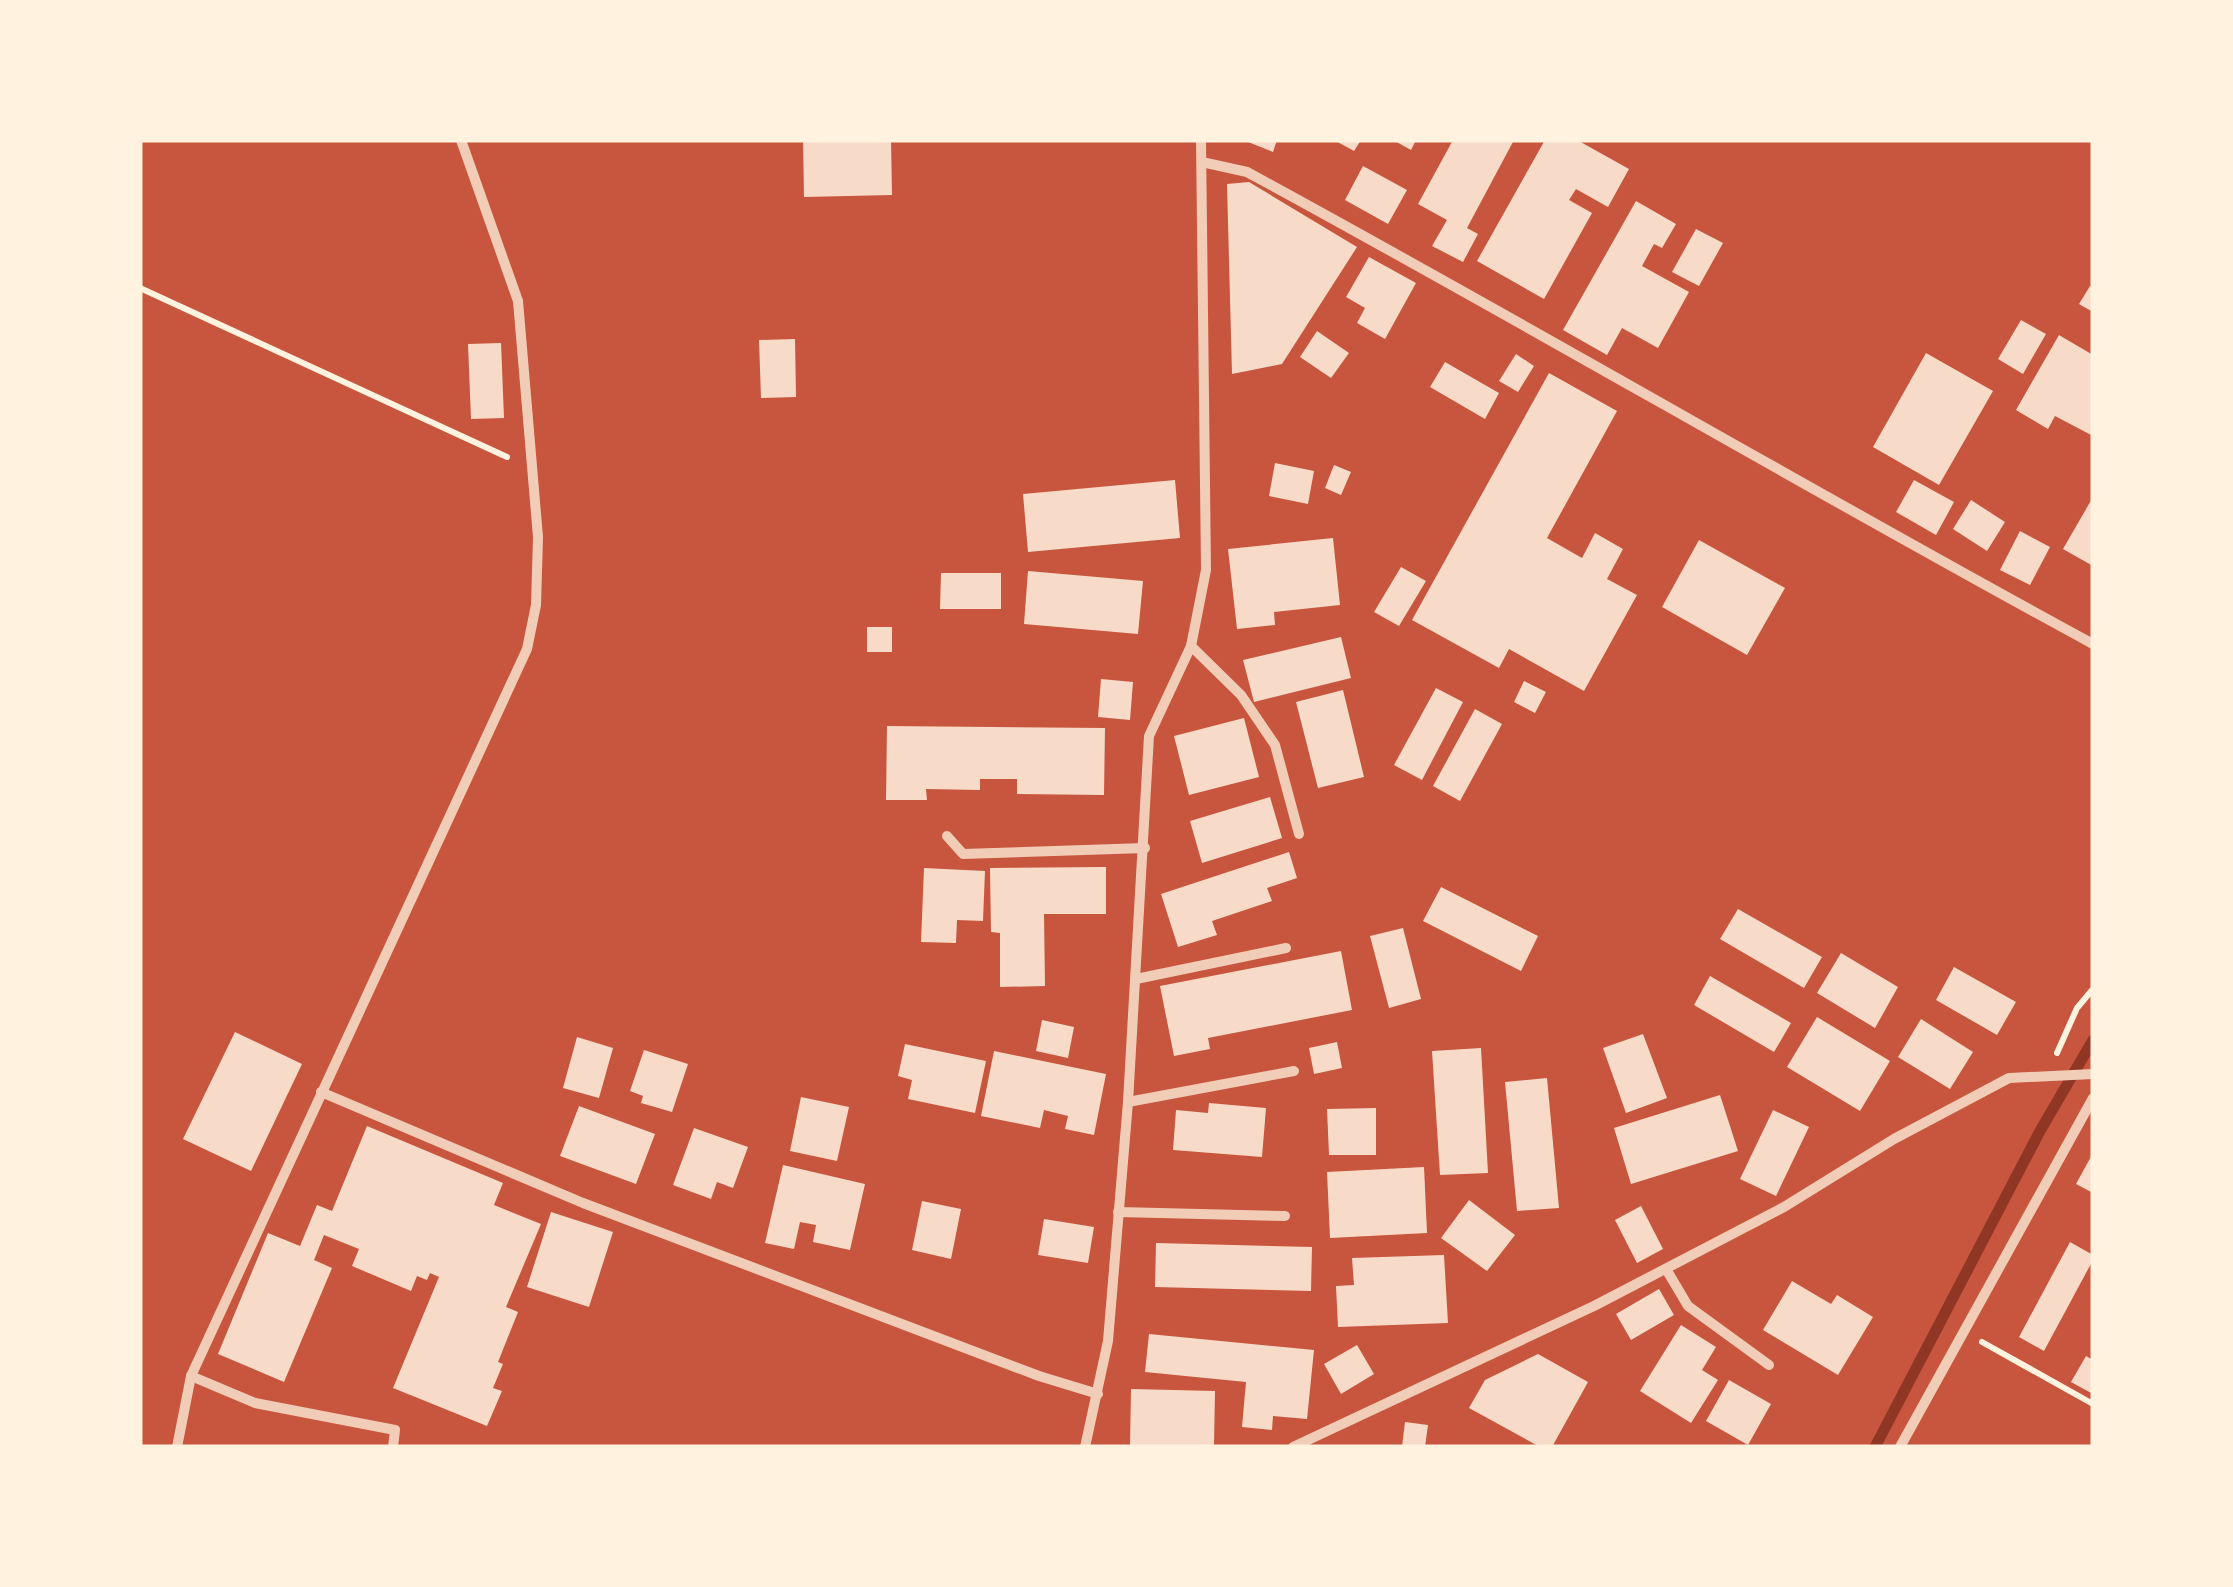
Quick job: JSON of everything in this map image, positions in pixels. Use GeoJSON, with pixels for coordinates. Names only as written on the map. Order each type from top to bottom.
{"type":"FeatureCollection","features":[{"type":"Feature","properties":{"kind":"street"},"geometry":{"type":"LineString","coordinates":[[177,1447],[190,1376],[527,649],[536,605],[538,538],[518,301],[461,140]]}},
{"type":"Feature","properties":{"kind":"street"},"geometry":{"type":"LineString","coordinates":[[1085,1447],[1108,1341],[1128,1102],[1149,736],[1191,646],[1206,570],[1200,140]]}},
{"type":"Feature","properties":{"kind":"street"},"geometry":{"type":"LineString","coordinates":[[1202,162],[1247,172],[1499,308],[1801,486],[2093,644]]}},
{"type":"Feature","properties":{"kind":"street"},"geometry":{"type":"LineString","coordinates":[[1191,646],[1242,694],[1275,745],[1299,834]]}},
{"type":"Feature","properties":{"kind":"street"},"geometry":{"type":"LineString","coordinates":[[946,836],[963,854],[1145,848]]}},
{"type":"Feature","properties":{"kind":"street"},"geometry":{"type":"LineString","coordinates":[[1136,979],[1286,948]]}},
{"type":"Feature","properties":{"kind":"street"},"geometry":{"type":"LineString","coordinates":[[1128,1102],[1294,1071]]}},
{"type":"Feature","properties":{"kind":"street"},"geometry":{"type":"LineString","coordinates":[[1294,1447],[1666,1269],[1784,1207],[1894,1139],[2009,1078],[2090,1075]]}},
{"type":"Feature","properties":{"kind":"street"},"geometry":{"type":"LineString","coordinates":[[321,1092],[583,1203],[1039,1376],[1098,1394]]}},
{"type":"Feature","properties":{"kind":"street"},"geometry":{"type":"LineString","coordinates":[[1900,1447],[2093,1098]]}},
{"type":"Feature","properties":{"kind":"street"},"geometry":{"type":"LineString","coordinates":[[1118,1212],[1285,1216]]}},
{"type":"Feature","properties":{"kind":"street"},"geometry":{"type":"LineString","coordinates":[[1666,1269],[1688,1306],[1769,1366]]}},
{"type":"Feature","properties":{"kind":"street"},"geometry":{"type":"LineString","coordinates":[[190,1376],[255,1403],[395,1430],[393,1447]]}},
{"type":"Feature","properties":{"kind":"path"},"geometry":{"type":"LineString","coordinates":[[140,288],[531,468]]}},
{"type":"Feature","properties":{"kind":"path"},"geometry":{"type":"LineString","coordinates":[[2054,1076],[2077,1008],[2093,989]]}},
{"type":"Feature","properties":{"kind":"path"},"geometry":{"type":"LineString","coordinates":[[1963,1332],[2093,1404]]}},
{"type":"Feature","properties":{"kind":"building"},"geometry":{"type":"Polygon","coordinates":[[[803,140],[891,140],[892,195],[804,197],[803,140]]]}},
{"type":"Feature","properties":{"kind":"building"},"geometry":{"type":"Polygon","coordinates":[[[1243,140],[1277,140],[1273,152],[1243,140]]]}},
{"type":"Feature","properties":{"kind":"building"},"geometry":{"type":"Polygon","coordinates":[[[1334,140],[1361,140],[1354,151],[1334,140]]]}},
{"type":"Feature","properties":{"kind":"building"},"geometry":{"type":"Polygon","coordinates":[[[1393,140],[1416,140],[1411,150],[1393,140]]]}},
{"type":"Feature","properties":{"kind":"building"},"geometry":{"type":"Polygon","coordinates":[[[1453,140],[1514,140],[1467,228],[1478,234],[1463,262],[1432,246],[1447,220],[1418,204],[1453,140]]]}},
{"type":"Feature","properties":{"kind":"building"},"geometry":{"type":"Polygon","coordinates":[[[1545,140],[1577,140],[1629,169],[1608,207],[1576,189],[1569,200],[1592,213],[1544,299],[1477,261],[1545,140]]]}},
{"type":"Feature","properties":{"kind":"building"},"geometry":{"type":"Polygon","coordinates":[[[1363,166],[1407,190],[1388,224],[1345,200],[1363,166]]]}},
{"type":"Feature","properties":{"kind":"building"},"geometry":{"type":"Polygon","coordinates":[[[1249,182],[1357,247],[1282,364],[1232,374],[1227,184],[1249,182]]]}},
{"type":"Feature","properties":{"kind":"building"},"geometry":{"type":"Polygon","coordinates":[[[1636,201],[1676,224],[1662,248],[1654,244],[1642,266],[1689,292],[1658,348],[1622,328],[1607,355],[1563,330],[1636,201]]]}},
{"type":"Feature","properties":{"kind":"building"},"geometry":{"type":"Polygon","coordinates":[[[1696,229],[1723,243],[1699,286],[1672,272],[1696,229]]]}},
{"type":"Feature","properties":{"kind":"building"},"geometry":{"type":"Polygon","coordinates":[[[1369,257],[1416,283],[1385,339],[1357,323],[1365,308],[1346,297],[1369,257]]]}},
{"type":"Feature","properties":{"kind":"building"},"geometry":{"type":"Polygon","coordinates":[[[2090,286],[2093,288],[2093,312],[2079,304],[2090,286]]]}},
{"type":"Feature","properties":{"kind":"building"},"geometry":{"type":"Polygon","coordinates":[[[2021,320],[2046,334],[2023,374],[1998,359],[2021,320]]]}},
{"type":"Feature","properties":{"kind":"building"},"geometry":{"type":"Polygon","coordinates":[[[1317,331],[1349,353],[1331,378],[1300,357],[1317,331]]]}},
{"type":"Feature","properties":{"kind":"building"},"geometry":{"type":"Polygon","coordinates":[[[2059,335],[2093,355],[2093,436],[2055,416],[2048,429],[2016,410],[2059,335]]]}},
{"type":"Feature","properties":{"kind":"building"},"geometry":{"type":"Polygon","coordinates":[[[795,339],[796,397],[761,398],[759,340],[795,339]]]}},
{"type":"Feature","properties":{"kind":"building"},"geometry":{"type":"Polygon","coordinates":[[[501,343],[504,418],[471,419],[468,344],[501,343]]]}},
{"type":"Feature","properties":{"kind":"building"},"geometry":{"type":"Polygon","coordinates":[[[1926,353],[1993,391],[1939,485],[1873,447],[1926,353]]]}},
{"type":"Feature","properties":{"kind":"building"},"geometry":{"type":"Polygon","coordinates":[[[1516,354],[1534,366],[1518,392],[1499,381],[1516,354]]]}},
{"type":"Feature","properties":{"kind":"building"},"geometry":{"type":"Polygon","coordinates":[[[1445,362],[1499,393],[1485,419],[1430,387],[1445,362]]]}},
{"type":"Feature","properties":{"kind":"building"},"geometry":{"type":"Polygon","coordinates":[[[1549,373],[1617,411],[1547,538],[1582,558],[1595,533],[1623,549],[1607,579],[1637,595],[1584,691],[1509,649],[1499,668],[1412,620],[1549,373]]]}},
{"type":"Feature","properties":{"kind":"building"},"geometry":{"type":"Polygon","coordinates":[[[1275,463],[1314,471],[1308,504],[1269,496],[1275,463]]]}},
{"type":"Feature","properties":{"kind":"building"},"geometry":{"type":"Polygon","coordinates":[[[1334,465],[1351,472],[1341,495],[1325,488],[1334,465]]]}},
{"type":"Feature","properties":{"kind":"building"},"geometry":{"type":"Polygon","coordinates":[[[1175,480],[1180,538],[1028,552],[1023,494],[1175,480]]]}},
{"type":"Feature","properties":{"kind":"building"},"geometry":{"type":"Polygon","coordinates":[[[1914,480],[1954,502],[1936,535],[1896,512],[1914,480]]]}},
{"type":"Feature","properties":{"kind":"building"},"geometry":{"type":"Polygon","coordinates":[[[2093,497],[2093,566],[2063,549],[2093,497]]]}},
{"type":"Feature","properties":{"kind":"building"},"geometry":{"type":"Polygon","coordinates":[[[1971,500],[2005,522],[1987,551],[1953,529],[1971,500]]]}},
{"type":"Feature","properties":{"kind":"building"},"geometry":{"type":"Polygon","coordinates":[[[2020,531],[2050,547],[2030,585],[2000,570],[2020,531]]]}},
{"type":"Feature","properties":{"kind":"building"},"geometry":{"type":"Polygon","coordinates":[[[1333,538],[1340,605],[1274,612],[1275,625],[1237,629],[1228,549],[1333,538]]]}},
{"type":"Feature","properties":{"kind":"building"},"geometry":{"type":"Polygon","coordinates":[[[1699,540],[1785,588],[1747,655],[1662,607],[1699,540]]]}},
{"type":"Feature","properties":{"kind":"building"},"geometry":{"type":"Polygon","coordinates":[[[1401,567],[1426,581],[1399,626],[1374,612],[1401,567]]]}},
{"type":"Feature","properties":{"kind":"building"},"geometry":{"type":"Polygon","coordinates":[[[1028,571],[1143,581],[1138,634],[1024,624],[1028,571]]]}},
{"type":"Feature","properties":{"kind":"building"},"geometry":{"type":"Polygon","coordinates":[[[941,573],[1001,573],[1001,609],[940,609],[941,573]]]}},
{"type":"Feature","properties":{"kind":"building"},"geometry":{"type":"Polygon","coordinates":[[[867,627],[892,627],[892,652],[867,652],[867,627]]]}},
{"type":"Feature","properties":{"kind":"building"},"geometry":{"type":"Polygon","coordinates":[[[1341,637],[1351,678],[1254,702],[1243,660],[1341,637]]]}},
{"type":"Feature","properties":{"kind":"building"},"geometry":{"type":"Polygon","coordinates":[[[1101,679],[1133,682],[1130,720],[1098,717],[1101,679]]]}},
{"type":"Feature","properties":{"kind":"building"},"geometry":{"type":"Polygon","coordinates":[[[1524,681],[1546,692],[1535,713],[1514,702],[1524,681]]]}},
{"type":"Feature","properties":{"kind":"building"},"geometry":{"type":"Polygon","coordinates":[[[1436,688],[1463,702],[1422,780],[1394,765],[1436,688]]]}},
{"type":"Feature","properties":{"kind":"building"},"geometry":{"type":"Polygon","coordinates":[[[1343,690],[1364,777],[1318,788],[1296,702],[1343,690]]]}},
{"type":"Feature","properties":{"kind":"building"},"geometry":{"type":"Polygon","coordinates":[[[1475,709],[1502,724],[1460,801],[1433,786],[1475,709]]]}},
{"type":"Feature","properties":{"kind":"building"},"geometry":{"type":"Polygon","coordinates":[[[1244,718],[1259,777],[1189,795],[1174,736],[1244,718]]]}},
{"type":"Feature","properties":{"kind":"building"},"geometry":{"type":"Polygon","coordinates":[[[887,726],[1105,728],[1104,795],[1017,794],[1017,779],[980,779],[980,790],[926,789],[927,800],[886,800],[887,726]]]}},
{"type":"Feature","properties":{"kind":"building"},"geometry":{"type":"Polygon","coordinates":[[[1270,797],[1282,838],[1202,863],[1190,821],[1270,797]]]}},
{"type":"Feature","properties":{"kind":"building"},"geometry":{"type":"Polygon","coordinates":[[[1289,852],[1297,878],[1267,888],[1272,901],[1212,921],[1217,935],[1178,947],[1161,894],[1289,852]]]}},
{"type":"Feature","properties":{"kind":"building"},"geometry":{"type":"Polygon","coordinates":[[[1106,867],[1106,914],[1044,914],[1045,986],[1000,987],[1000,933],[991,932],[990,868],[1106,867]]]}},
{"type":"Feature","properties":{"kind":"building"},"geometry":{"type":"Polygon","coordinates":[[[924,868],[985,871],[983,921],[957,920],[956,943],[921,942],[924,868]]]}},
{"type":"Feature","properties":{"kind":"building"},"geometry":{"type":"Polygon","coordinates":[[[1441,887],[1538,936],[1521,971],[1423,921],[1441,887]]]}},
{"type":"Feature","properties":{"kind":"building"},"geometry":{"type":"Polygon","coordinates":[[[1738,909],[1822,957],[1804,988],[1720,939],[1738,909]]]}},
{"type":"Feature","properties":{"kind":"building"},"geometry":{"type":"Polygon","coordinates":[[[1403,928],[1421,999],[1389,1008],[1370,936],[1403,928]]]}},
{"type":"Feature","properties":{"kind":"building"},"geometry":{"type":"Polygon","coordinates":[[[1341,951],[1352,1010],[1208,1038],[1210,1049],[1174,1056],[1160,986],[1341,951]]]}},
{"type":"Feature","properties":{"kind":"building"},"geometry":{"type":"Polygon","coordinates":[[[1841,953],[1898,987],[1875,1028],[1817,993],[1841,953]]]}},
{"type":"Feature","properties":{"kind":"building"},"geometry":{"type":"Polygon","coordinates":[[[1954,967],[2016,1002],[1997,1035],[1936,1000],[1954,967]]]}},
{"type":"Feature","properties":{"kind":"building"},"geometry":{"type":"Polygon","coordinates":[[[1710,976],[1791,1023],[1774,1052],[1694,1005],[1710,976]]]}},
{"type":"Feature","properties":{"kind":"building"},"geometry":{"type":"Polygon","coordinates":[[[1817,1017],[1890,1061],[1860,1111],[1787,1067],[1817,1017]]]}},
{"type":"Feature","properties":{"kind":"building"},"geometry":{"type":"Polygon","coordinates":[[[1921,1019],[1973,1052],[1950,1089],[1898,1057],[1921,1019]]]}},
{"type":"Feature","properties":{"kind":"building"},"geometry":{"type":"Polygon","coordinates":[[[1042,1020],[1074,1027],[1068,1058],[1036,1051],[1042,1020]]]}},
{"type":"Feature","properties":{"kind":"building"},"geometry":{"type":"Polygon","coordinates":[[[235,1032],[302,1064],[251,1171],[183,1139],[235,1032]]]}},
{"type":"Feature","properties":{"kind":"building"},"geometry":{"type":"Polygon","coordinates":[[[1643,1034],[1667,1098],[1626,1113],[1603,1048],[1643,1034]]]}},
{"type":"Feature","properties":{"kind":"building"},"geometry":{"type":"Polygon","coordinates":[[[577,1037],[613,1048],[599,1098],[563,1088],[577,1037]]]}},
{"type":"Feature","properties":{"kind":"building"},"geometry":{"type":"Polygon","coordinates":[[[1337,1042],[1342,1068],[1314,1074],[1309,1048],[1337,1042]]]}},
{"type":"Feature","properties":{"kind":"building"},"geometry":{"type":"Polygon","coordinates":[[[905,1044],[986,1061],[975,1113],[908,1099],[912,1080],[898,1076],[905,1044]]]}},
{"type":"Feature","properties":{"kind":"building"},"geometry":{"type":"Polygon","coordinates":[[[1481,1048],[1488,1173],[1440,1175],[1432,1051],[1481,1048]]]}},
{"type":"Feature","properties":{"kind":"building"},"geometry":{"type":"Polygon","coordinates":[[[644,1050],[688,1064],[672,1112],[641,1103],[643,1096],[630,1091],[644,1050]]]}},
{"type":"Feature","properties":{"kind":"building"},"geometry":{"type":"Polygon","coordinates":[[[994,1051],[1106,1074],[1094,1135],[1065,1129],[1068,1116],[1044,1110],[1040,1128],[981,1116],[994,1051]]]}},
{"type":"Feature","properties":{"kind":"building"},"geometry":{"type":"Polygon","coordinates":[[[1547,1078],[1559,1208],[1517,1211],[1505,1082],[1547,1078]]]}},
{"type":"Feature","properties":{"kind":"building"},"geometry":{"type":"Polygon","coordinates":[[[1720,1095],[1738,1151],[1631,1184],[1614,1128],[1720,1095]]]}},
{"type":"Feature","properties":{"kind":"building"},"geometry":{"type":"Polygon","coordinates":[[[801,1097],[849,1107],[837,1161],[790,1151],[801,1097]]]}},
{"type":"Feature","properties":{"kind":"building"},"geometry":{"type":"Polygon","coordinates":[[[1209,1103],[1266,1108],[1262,1157],[1173,1150],[1176,1110],[1208,1113],[1209,1103]]]}},
{"type":"Feature","properties":{"kind":"building"},"geometry":{"type":"Polygon","coordinates":[[[579,1106],[655,1134],[636,1184],[560,1156],[579,1106]]]}},
{"type":"Feature","properties":{"kind":"building"},"geometry":{"type":"Polygon","coordinates":[[[1376,1108],[1376,1155],[1329,1155],[1327,1109],[1376,1108]]]}},
{"type":"Feature","properties":{"kind":"building"},"geometry":{"type":"Polygon","coordinates":[[[1773,1110],[1809,1127],[1776,1196],[1740,1179],[1773,1110]]]}},
{"type":"Feature","properties":{"kind":"building"},"geometry":{"type":"Polygon","coordinates":[[[367,1126],[503,1183],[494,1205],[541,1224],[506,1307],[518,1312],[498,1362],[503,1364],[493,1388],[502,1391],[487,1426],[393,1388],[439,1277],[430,1273],[427,1280],[417,1276],[411,1291],[352,1266],[359,1249],[324,1235],[314,1260],[332,1268],[284,1382],[218,1354],[268,1233],[300,1246],[317,1205],[332,1211],[367,1126]]]}},
{"type":"Feature","properties":{"kind":"building"},"geometry":{"type":"Polygon","coordinates":[[[694,1128],[748,1147],[733,1188],[717,1182],[711,1199],[673,1185],[694,1128]]]}},
{"type":"Feature","properties":{"kind":"building"},"geometry":{"type":"Polygon","coordinates":[[[2093,1153],[2093,1193],[2076,1184],[2093,1153]]]}},
{"type":"Feature","properties":{"kind":"building"},"geometry":{"type":"Polygon","coordinates":[[[783,1165],[865,1184],[850,1250],[813,1242],[816,1225],[800,1222],[794,1249],[765,1243],[783,1165]]]}},
{"type":"Feature","properties":{"kind":"building"},"geometry":{"type":"Polygon","coordinates":[[[1424,1167],[1427,1233],[1330,1238],[1327,1172],[1424,1167]]]}},
{"type":"Feature","properties":{"kind":"building"},"geometry":{"type":"Polygon","coordinates":[[[1469,1200],[1515,1235],[1487,1271],[1441,1238],[1469,1200]]]}},
{"type":"Feature","properties":{"kind":"building"},"geometry":{"type":"Polygon","coordinates":[[[922,1201],[961,1209],[951,1259],[912,1250],[922,1201]]]}},
{"type":"Feature","properties":{"kind":"building"},"geometry":{"type":"Polygon","coordinates":[[[1641,1206],[1663,1249],[1637,1263],[1615,1220],[1641,1206]]]}},
{"type":"Feature","properties":{"kind":"building"},"geometry":{"type":"Polygon","coordinates":[[[551,1212],[613,1232],[589,1307],[527,1287],[551,1212]]]}},
{"type":"Feature","properties":{"kind":"building"},"geometry":{"type":"Polygon","coordinates":[[[1044,1219],[1094,1227],[1088,1263],[1038,1255],[1044,1219]]]}},
{"type":"Feature","properties":{"kind":"building"},"geometry":{"type":"Polygon","coordinates":[[[2070,1242],[2093,1255],[2093,1260],[2044,1351],[2019,1337],[2070,1242]]]}},
{"type":"Feature","properties":{"kind":"building"},"geometry":{"type":"Polygon","coordinates":[[[1156,1243],[1312,1247],[1311,1291],[1155,1287],[1156,1243]]]}},
{"type":"Feature","properties":{"kind":"building"},"geometry":{"type":"Polygon","coordinates":[[[1444,1255],[1448,1323],[1338,1327],[1336,1286],[1354,1285],[1352,1258],[1444,1255]]]}},
{"type":"Feature","properties":{"kind":"building"},"geometry":{"type":"Polygon","coordinates":[[[1792,1281],[1831,1304],[1837,1295],[1873,1317],[1838,1375],[1763,1330],[1792,1281]]]}},
{"type":"Feature","properties":{"kind":"building"},"geometry":{"type":"Polygon","coordinates":[[[1659,1289],[1674,1315],[1631,1340],[1616,1314],[1659,1289]]]}},
{"type":"Feature","properties":{"kind":"building"},"geometry":{"type":"Polygon","coordinates":[[[1681,1325],[1716,1347],[1702,1370],[1718,1380],[1691,1423],[1640,1391],[1681,1325]]]}},
{"type":"Feature","properties":{"kind":"building"},"geometry":{"type":"Polygon","coordinates":[[[1149,1334],[1314,1350],[1307,1419],[1273,1416],[1272,1430],[1242,1427],[1246,1382],[1145,1372],[1149,1334]]]}},
{"type":"Feature","properties":{"kind":"building"},"geometry":{"type":"Polygon","coordinates":[[[1357,1345],[1374,1374],[1341,1394],[1324,1364],[1357,1345]]]}},
{"type":"Feature","properties":{"kind":"building"},"geometry":{"type":"Polygon","coordinates":[[[1538,1354],[1588,1382],[1552,1447],[1540,1447],[1469,1408],[1485,1380],[1538,1354]]]}},
{"type":"Feature","properties":{"kind":"building"},"geometry":{"type":"Polygon","coordinates":[[[2086,1356],[2093,1360],[2093,1394],[2071,1382],[2086,1356]]]}},
{"type":"Feature","properties":{"kind":"building"},"geometry":{"type":"Polygon","coordinates":[[[1729,1380],[1771,1404],[1748,1445],[1706,1421],[1729,1380]]]}},
{"type":"Feature","properties":{"kind":"building"},"geometry":{"type":"Polygon","coordinates":[[[1131,1389],[1215,1391],[1214,1447],[1130,1446],[1131,1389]]]}},
{"type":"Feature","properties":{"kind":"building"},"geometry":{"type":"Polygon","coordinates":[[[1405,1422],[1428,1425],[1425,1447],[1402,1447],[1405,1422]]]}},
{"type":"Feature","properties":{"kind":"waterway"},"geometry":{"type":"LineString","coordinates":[[1875,1447],[2040,1131],[2093,1040]]}}]}
